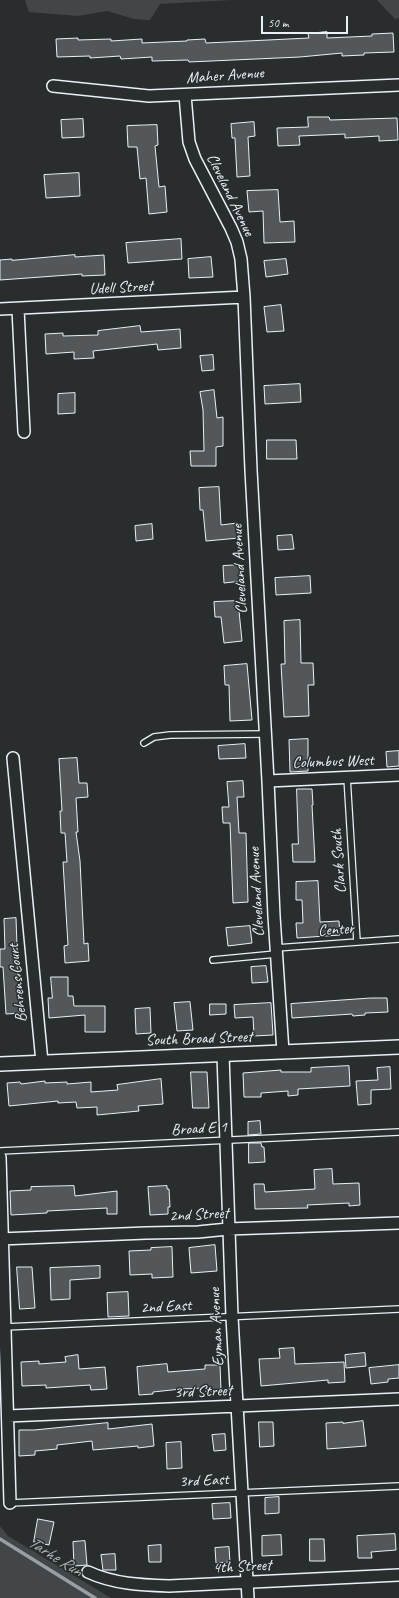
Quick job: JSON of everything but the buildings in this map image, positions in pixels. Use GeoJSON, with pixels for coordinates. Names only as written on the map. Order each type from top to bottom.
{"type":"FeatureCollection","features":[{"type":"Feature","properties":{"kind":"street","name":"Maher Avenue"},"geometry":{"type":"LineString","coordinates":[[53,86],[149,96],[399,85]]}},
{"type":"Feature","properties":{"kind":"street","name":"Cleveland Avenue"},"geometry":{"type":"LineString","coordinates":[[185,95],[186,125],[189,142],[195,159],[237,242],[241,259],[276,951],[283,1052]]}},
{"type":"Feature","properties":{"kind":"street","name":"Udell Street"},"geometry":{"type":"LineString","coordinates":[[0,309],[244,297]]}},
{"type":"Feature","properties":{"kind":"street"},"geometry":{"type":"LineString","coordinates":[[18,308],[24,432]]}},
{"type":"Feature","properties":{"kind":"street","name":"Behrens Court"},"geometry":{"type":"LineString","coordinates":[[12,758],[42,1062]]}},
{"type":"Feature","properties":{"kind":"street","name":"Columbus West"},"geometry":{"type":"LineString","coordinates":[[268,781],[399,775]]}},
{"type":"Feature","properties":{"kind":"street","name":"South Broad Street"},"geometry":{"type":"LineString","coordinates":[[0,1064],[399,1047]]}},
{"type":"Feature","properties":{"kind":"street","name":"Eyman Avenue"},"geometry":{"type":"LineString","coordinates":[[223,1055],[232,1317],[248,1598]]}},
{"type":"Feature","properties":{"kind":"street"},"geometry":{"type":"LineString","coordinates":[[0,1157],[1,1239],[10,1503]]}},
{"type":"Feature","properties":{"kind":"street","name":"2nd Street"},"geometry":{"type":"LineString","coordinates":[[1,1239],[198,1232],[228,1228],[399,1223]]}},
{"type":"Feature","properties":{"kind":"street","name":"3rd Street"},"geometry":{"type":"LineString","coordinates":[[8,1416],[399,1399]]}},
{"type":"Feature","properties":{"kind":"street","name":"4th Street"},"geometry":{"type":"LineString","coordinates":[[88,1572],[98,1577],[134,1585],[169,1586],[399,1574]]}},
{"type":"Feature","properties":{"kind":"lane"},"geometry":{"type":"LineString","coordinates":[[144,743],[154,737],[170,735],[265,734]]}},
{"type":"Feature","properties":{"kind":"lane","name":"Clark South"},"geometry":{"type":"LineString","coordinates":[[347,778],[357,942]]}},
{"type":"Feature","properties":{"kind":"lane","name":"Center"},"geometry":{"type":"LineString","coordinates":[[213,960],[276,951],[399,939]]}},
{"type":"Feature","properties":{"kind":"lane","name":"Broad E 1"},"geometry":{"type":"LineString","coordinates":[[0,1151],[399,1132]]}},
{"type":"Feature","properties":{"kind":"lane","name":"2nd East"},"geometry":{"type":"LineString","coordinates":[[5,1327],[399,1309]]}},
{"type":"Feature","properties":{"kind":"lane","name":"3rd East"},"geometry":{"type":"LineString","coordinates":[[10,1503],[399,1486]]}},
{"type":"Feature","properties":{"kind":"shaded area"},"geometry":{"type":"Polygon","coordinates":[[[25,0],[232,0],[160,4],[150,20],[134,19],[107,11],[78,16],[29,12],[25,0]]]}},
{"type":"Feature","properties":{"kind":"shaded area"},"geometry":{"type":"Polygon","coordinates":[[[377,0],[399,0],[399,18],[395,19],[377,0]]]}},
{"type":"Feature","properties":{"kind":"shaded area"},"geometry":{"type":"Polygon","coordinates":[[[0,1526],[8,1536],[111,1598],[0,1598],[0,1526]]]}},
{"type":"Feature","properties":{"kind":"waterway","name":"Tarhe Run"},"geometry":{"type":"LineString","coordinates":[[0,1539],[95,1598]]}}]}
